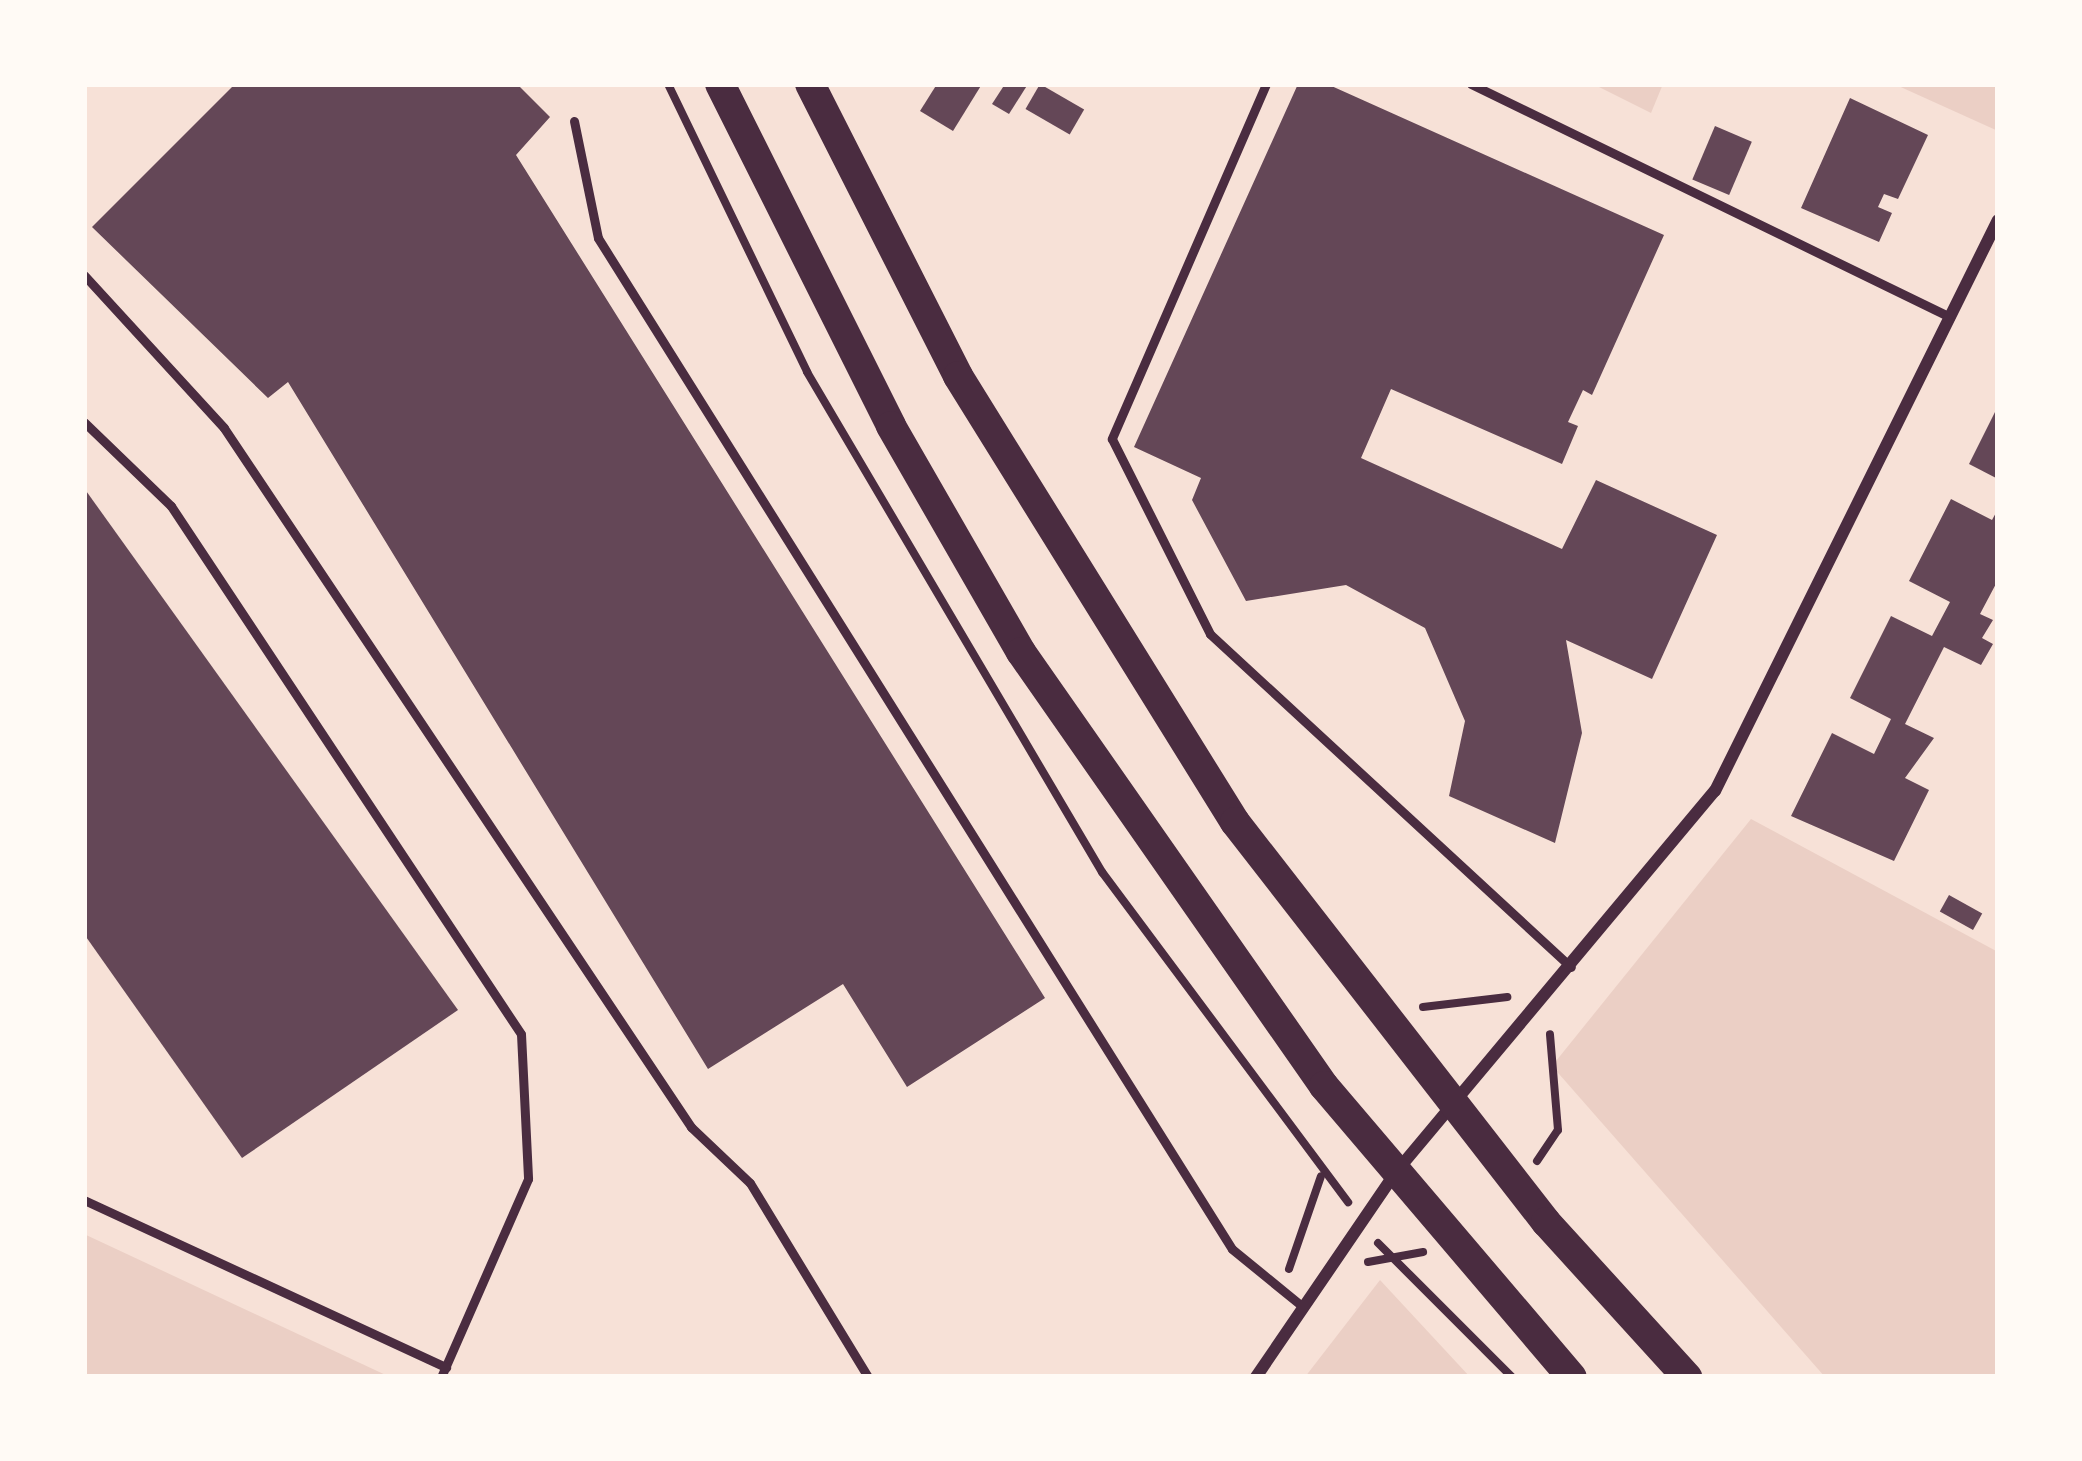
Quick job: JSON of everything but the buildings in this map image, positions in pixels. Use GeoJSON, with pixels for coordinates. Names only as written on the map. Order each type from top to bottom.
{"type":"FeatureCollection","features":[{"type":"Feature","properties":{"kind":"main road"},"geometry":{"type":"LineString","coordinates":[[719,84],[891,426],[1021,652],[1396,1172],[1572,1377]]}},
{"type":"Feature","properties":{"kind":"main road"},"geometry":{"type":"LineString","coordinates":[[811,84],[1082,588],[1235,822],[1452,1106],[1687,1377]]}},
{"type":"Feature","properties":{"kind":"street"},"geometry":{"type":"LineString","coordinates":[[1256,1377],[1361,1216],[1715,791],[1998,220]]}},
{"type":"Feature","properties":{"kind":"lane"},"geometry":{"type":"LineString","coordinates":[[1266,84],[1112,439],[1210,634],[1571,967]]}},
{"type":"Feature","properties":{"kind":"lane"},"geometry":{"type":"LineString","coordinates":[[1471,84],[1950,317]]}},
{"type":"Feature","properties":{"kind":"lane"},"geometry":{"type":"LineString","coordinates":[[574,121],[598,238],[1232,1249],[1302,1306]]}},
{"type":"Feature","properties":{"kind":"lane"},"geometry":{"type":"LineString","coordinates":[[84,275],[224,428],[691,1127],[750,1183],[868,1377]]}},
{"type":"Feature","properties":{"kind":"lane"},"geometry":{"type":"LineString","coordinates":[[84,422],[170,506],[521,1034],[528,1179],[444,1372],[84,1200]]}},
{"type":"Feature","properties":{"kind":"path"},"geometry":{"type":"LineString","coordinates":[[1546,1152],[1558,1130],[1545,1067],[1563,1016]]}},
{"type":"Feature","properties":{"kind":"path"},"geometry":{"type":"LineString","coordinates":[[1361,1216],[1512,1377]]}},
{"type":"Feature","properties":{"kind":"shaded area"},"geometry":{"type":"Polygon","coordinates":[[[1593,84],[1663,84],[1651,113],[1593,84]]]}},
{"type":"Feature","properties":{"kind":"shaded area"},"geometry":{"type":"Polygon","coordinates":[[[1894,84],[1998,84],[1998,131],[1894,84]]]}},
{"type":"Feature","properties":{"kind":"shaded area"},"geometry":{"type":"Polygon","coordinates":[[[1751,819],[1998,952],[1998,1377],[1825,1377],[1552,1066],[1751,819]]]}},
{"type":"Feature","properties":{"kind":"shaded area"},"geometry":{"type":"Polygon","coordinates":[[[84,1234],[390,1377],[84,1377],[84,1234]]]}},
{"type":"Feature","properties":{"kind":"shaded area"},"geometry":{"type":"Polygon","coordinates":[[[1380,1280],[1470,1377],[1305,1377],[1380,1280]]]}}]}
